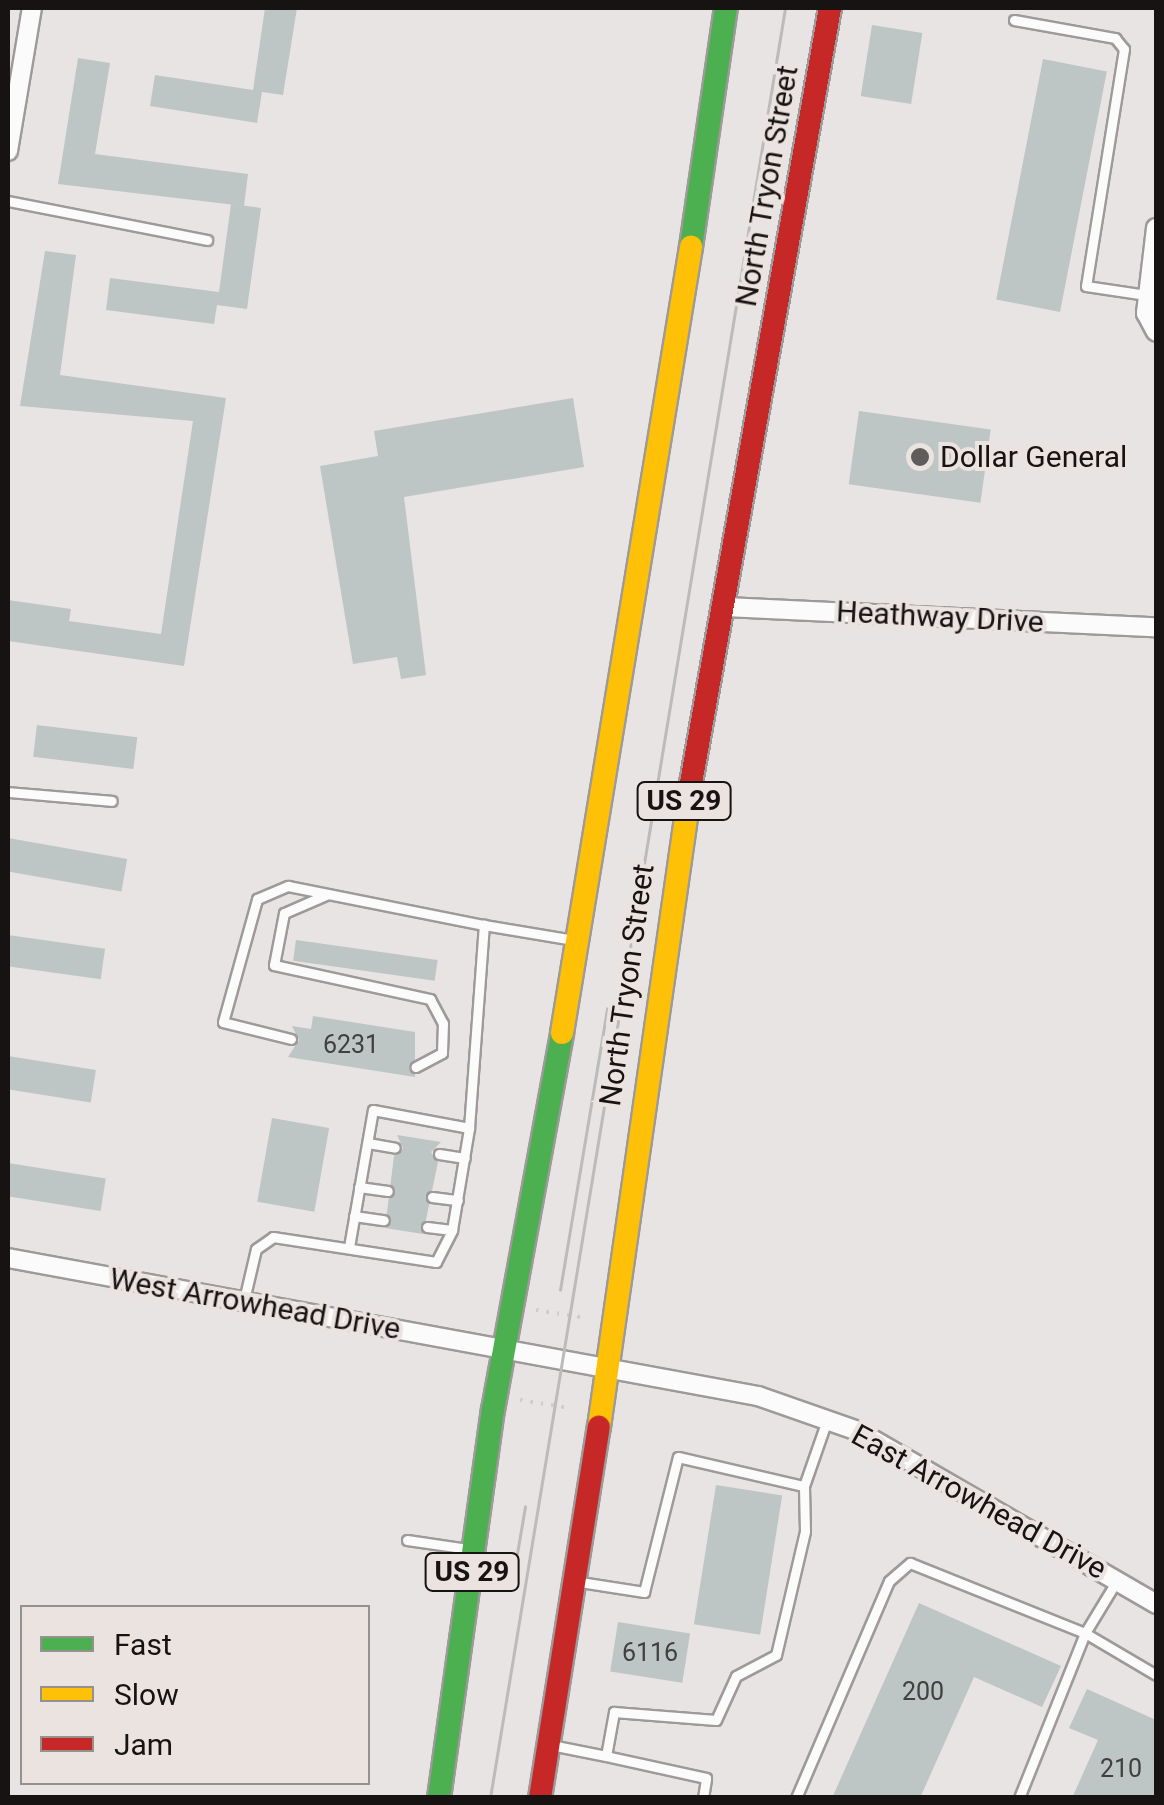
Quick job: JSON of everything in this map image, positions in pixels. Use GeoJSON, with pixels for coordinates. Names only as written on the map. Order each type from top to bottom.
{"type":"FeatureCollection","features":[{"type":"Feature","properties":{"kind":"main road","name":"North Tryon Street"},"geometry":{"type":"LineString","coordinates":[[440,1798],[504,1347],[575,940],[639,606],[726,8]]}},
{"type":"Feature","properties":{"kind":"main road","name":"North Tryon Street"},"geometry":{"type":"LineString","coordinates":[[540,1798],[608,1367],[656,976],[830,8]]}},
{"type":"Feature","properties":{"kind":"street"},"geometry":{"type":"LineString","coordinates":[[8,151],[32,8]]}},
{"type":"Feature","properties":{"kind":"street"},"geometry":{"type":"LineString","coordinates":[[1153,329],[1146,295],[1156,228]]}},
{"type":"Feature","properties":{"kind":"street","name":"Heathway Drive"},"geometry":{"type":"LineString","coordinates":[[724,607],[1156,627]]}},
{"type":"Feature","properties":{"kind":"street","name":"West Arrowhead Drive"},"geometry":{"type":"LineString","coordinates":[[8,1258],[504,1347]]}},
{"type":"Feature","properties":{"kind":"street","name":"East Arrowhead Drive"},"geometry":{"type":"LineString","coordinates":[[504,1347],[608,1367],[827,1420],[1156,1604]]}},
{"type":"Feature","properties":{"kind":"lane"},"geometry":{"type":"LineString","coordinates":[[1014,20],[1115,38],[1124,49],[1086,286],[1146,295]]}},
{"type":"Feature","properties":{"kind":"lane"},"geometry":{"type":"LineString","coordinates":[[8,202],[207,240]]}},
{"type":"Feature","properties":{"kind":"lane"},"geometry":{"type":"LineString","coordinates":[[8,792],[112,801]]}},
{"type":"Feature","properties":{"kind":"lane"},"geometry":{"type":"LineString","coordinates":[[290,1038],[223,1022],[238,950],[257,899],[288,886],[575,940]]}},
{"type":"Feature","properties":{"kind":"lane"},"geometry":{"type":"LineString","coordinates":[[329,894],[284,913],[274,965],[430,999],[443,1023],[442,1052],[416,1066]]}},
{"type":"Feature","properties":{"kind":"lane"},"geometry":{"type":"LineString","coordinates":[[244,1300],[256,1249],[273,1237],[436,1262],[452,1230],[469,1128],[484,925]]}},
{"type":"Feature","properties":{"kind":"lane"},"geometry":{"type":"LineString","coordinates":[[348,1246],[373,1110],[469,1128]]}},
{"type":"Feature","properties":{"kind":"lane"},"geometry":{"type":"LineString","coordinates":[[368,1143],[395,1148]]}},
{"type":"Feature","properties":{"kind":"lane"},"geometry":{"type":"LineString","coordinates":[[439,1154],[464,1158]]}},
{"type":"Feature","properties":{"kind":"lane"},"geometry":{"type":"LineString","coordinates":[[358,1186],[388,1191]]}},
{"type":"Feature","properties":{"kind":"lane"},"geometry":{"type":"LineString","coordinates":[[432,1197],[458,1200]]}},
{"type":"Feature","properties":{"kind":"lane"},"geometry":{"type":"LineString","coordinates":[[354,1216],[384,1220]]}},
{"type":"Feature","properties":{"kind":"lane"},"geometry":{"type":"LineString","coordinates":[[427,1227],[452,1230]]}},
{"type":"Feature","properties":{"kind":"lane"},"geometry":{"type":"LineString","coordinates":[[606,1756],[614,1712],[716,1720],[736,1676],[776,1655],[806,1531],[804,1486],[827,1420]]}},
{"type":"Feature","properties":{"kind":"lane"},"geometry":{"type":"LineString","coordinates":[[574,1580],[644,1592],[678,1457],[804,1486]]}},
{"type":"Feature","properties":{"kind":"lane"},"geometry":{"type":"LineString","coordinates":[[407,1540],[475,1550]]}},
{"type":"Feature","properties":{"kind":"lane"},"geometry":{"type":"LineString","coordinates":[[796,1798],[889,1580],[910,1563],[1085,1633],[1156,1675]]}},
{"type":"Feature","properties":{"kind":"lane"},"geometry":{"type":"LineString","coordinates":[[1020,1798],[1085,1633],[1117,1580]]}},
{"type":"Feature","properties":{"kind":"lane"},"geometry":{"type":"LineString","coordinates":[[548,1745],[706,1778],[702,1798]]}},
{"type":"Feature","properties":{"kind":"path"},"geometry":{"type":"LineString","coordinates":[[536,1310],[596,1320]]}},
{"type":"Feature","properties":{"kind":"path"},"geometry":{"type":"LineString","coordinates":[[510,1399],[570,1408]]}},
{"type":"Feature","properties":{"kind":"building"},"geometry":{"type":"Polygon","coordinates":[[[265,8],[297,8],[283,95],[262,92],[257,123],[150,106],[155,75],[253,90],[265,8]]]}},
{"type":"Feature","properties":{"kind":"building"},"geometry":{"type":"Polygon","coordinates":[[[872,25],[922,33],[911,104],[861,96],[872,25]]]}},
{"type":"Feature","properties":{"kind":"building"},"geometry":{"type":"Polygon","coordinates":[[[78,58],[110,63],[95,154],[248,174],[244,206],[58,184],[78,58]]]}},
{"type":"Feature","properties":{"kind":"building"},"geometry":{"type":"Polygon","coordinates":[[[1043,59],[1107,71],[1060,312],[996,299],[1043,59]]]}},
{"type":"Feature","properties":{"kind":"building"},"geometry":{"type":"Polygon","coordinates":[[[231,204],[261,208],[247,309],[217,305],[214,324],[106,310],[110,278],[219,292],[231,204]]]}},
{"type":"Feature","properties":{"kind":"building"},"geometry":{"type":"Polygon","coordinates":[[[45,251],[76,255],[60,375],[226,398],[184,666],[8,641],[8,600],[71,609],[69,621],[161,634],[193,421],[20,406],[45,251]]]}},
{"type":"Feature","properties":{"kind":"building"},"geometry":{"type":"Polygon","coordinates":[[[573,398],[584,467],[404,497],[426,675],[401,679],[397,657],[353,664],[320,466],[378,456],[374,431],[573,398]]]}},
{"type":"Feature","properties":{"kind":"building","name":"Dollar General"},"geometry":{"type":"Polygon","coordinates":[[[859,411],[991,430],[980,503],[849,484],[859,411]]]}},
{"type":"Feature","properties":{"kind":"building"},"geometry":{"type":"Polygon","coordinates":[[[37,725],[137,737],[133,769],[33,757],[37,725]]]}},
{"type":"Feature","properties":{"kind":"building"},"geometry":{"type":"Polygon","coordinates":[[[8,838],[127,859],[121,892],[8,872],[8,838]]]}},
{"type":"Feature","properties":{"kind":"building"},"geometry":{"type":"Polygon","coordinates":[[[8,935],[105,949],[101,979],[8,966],[8,935]]]}},
{"type":"Feature","properties":{"kind":"building"},"geometry":{"type":"Polygon","coordinates":[[[296,940],[438,960],[435,981],[293,961],[296,940]]]}},
{"type":"Feature","properties":{"kind":"building"},"geometry":{"type":"Polygon","coordinates":[[[313,1016],[415,1032],[415,1077],[288,1057],[299,1040],[292,1026],[311,1029],[313,1016]]]}},
{"type":"Feature","properties":{"kind":"building"},"geometry":{"type":"Polygon","coordinates":[[[8,1056],[96,1070],[91,1103],[8,1089],[8,1056]]]}},
{"type":"Feature","properties":{"kind":"building"},"geometry":{"type":"Polygon","coordinates":[[[272,1118],[329,1128],[314,1212],[257,1202],[272,1118]]]}},
{"type":"Feature","properties":{"kind":"building"},"geometry":{"type":"Polygon","coordinates":[[[397,1135],[441,1142],[431,1152],[438,1162],[423,1234],[385,1228],[394,1156],[403,1148],[397,1135]]]}},
{"type":"Feature","properties":{"kind":"building"},"geometry":{"type":"Polygon","coordinates":[[[8,1163],[106,1178],[101,1211],[8,1196],[8,1163]]]}},
{"type":"Feature","properties":{"kind":"building"},"geometry":{"type":"Polygon","coordinates":[[[716,1485],[782,1495],[760,1635],[694,1624],[716,1485]]]}},
{"type":"Feature","properties":{"kind":"building"},"geometry":{"type":"Polygon","coordinates":[[[919,1603],[1061,1666],[1042,1707],[974,1677],[920,1798],[832,1798],[919,1603]]]}},
{"type":"Feature","properties":{"kind":"building"},"geometry":{"type":"Polygon","coordinates":[[[618,1622],[690,1633],[682,1683],[610,1671],[618,1622]]]}},
{"type":"Feature","properties":{"kind":"building"},"geometry":{"type":"Polygon","coordinates":[[[1087,1689],[1156,1720],[1156,1798],[1072,1798],[1098,1740],[1069,1728],[1087,1689]]]}},
{"type":"Feature","properties":{"kind":"tram line"},"geometry":{"type":"LineString","coordinates":[[490,1798],[785,8]]}},
{"type":"Feature","properties":{"kind":"tram line"},"geometry":{"type":"LineString","coordinates":[[560,1290],[607,1009]]}},
{"type":"Feature","properties":{"kind":"tram line"},"geometry":{"type":"LineString","coordinates":[[513,1577],[525,1507]]}},
{"type":"Feature","properties":{"kind":"traffic: fast"},"geometry":{"type":"LineString","coordinates":[[691,247],[726,8]]}},
{"type":"Feature","properties":{"kind":"traffic: fast"},"geometry":{"type":"LineString","coordinates":[[439,1798],[493,1410],[562,1033]]}},
{"type":"Feature","properties":{"kind":"traffic: slow"},"geometry":{"type":"LineString","coordinates":[[562,1033],[691,247]]}},
{"type":"Feature","properties":{"kind":"traffic: slow"},"geometry":{"type":"LineString","coordinates":[[599,1427],[691,783]]}},
{"type":"Feature","properties":{"kind":"traffic: jam"},"geometry":{"type":"LineString","coordinates":[[691,783],[830,8]]}},
{"type":"Feature","properties":{"kind":"traffic: jam"},"geometry":{"type":"LineString","coordinates":[[540,1798],[599,1427]]}},
{"type":"Feature","properties":{"kind":"place","name":"Dollar General"},"geometry":{"type":"Point","coordinates":[920,457]}}]}
